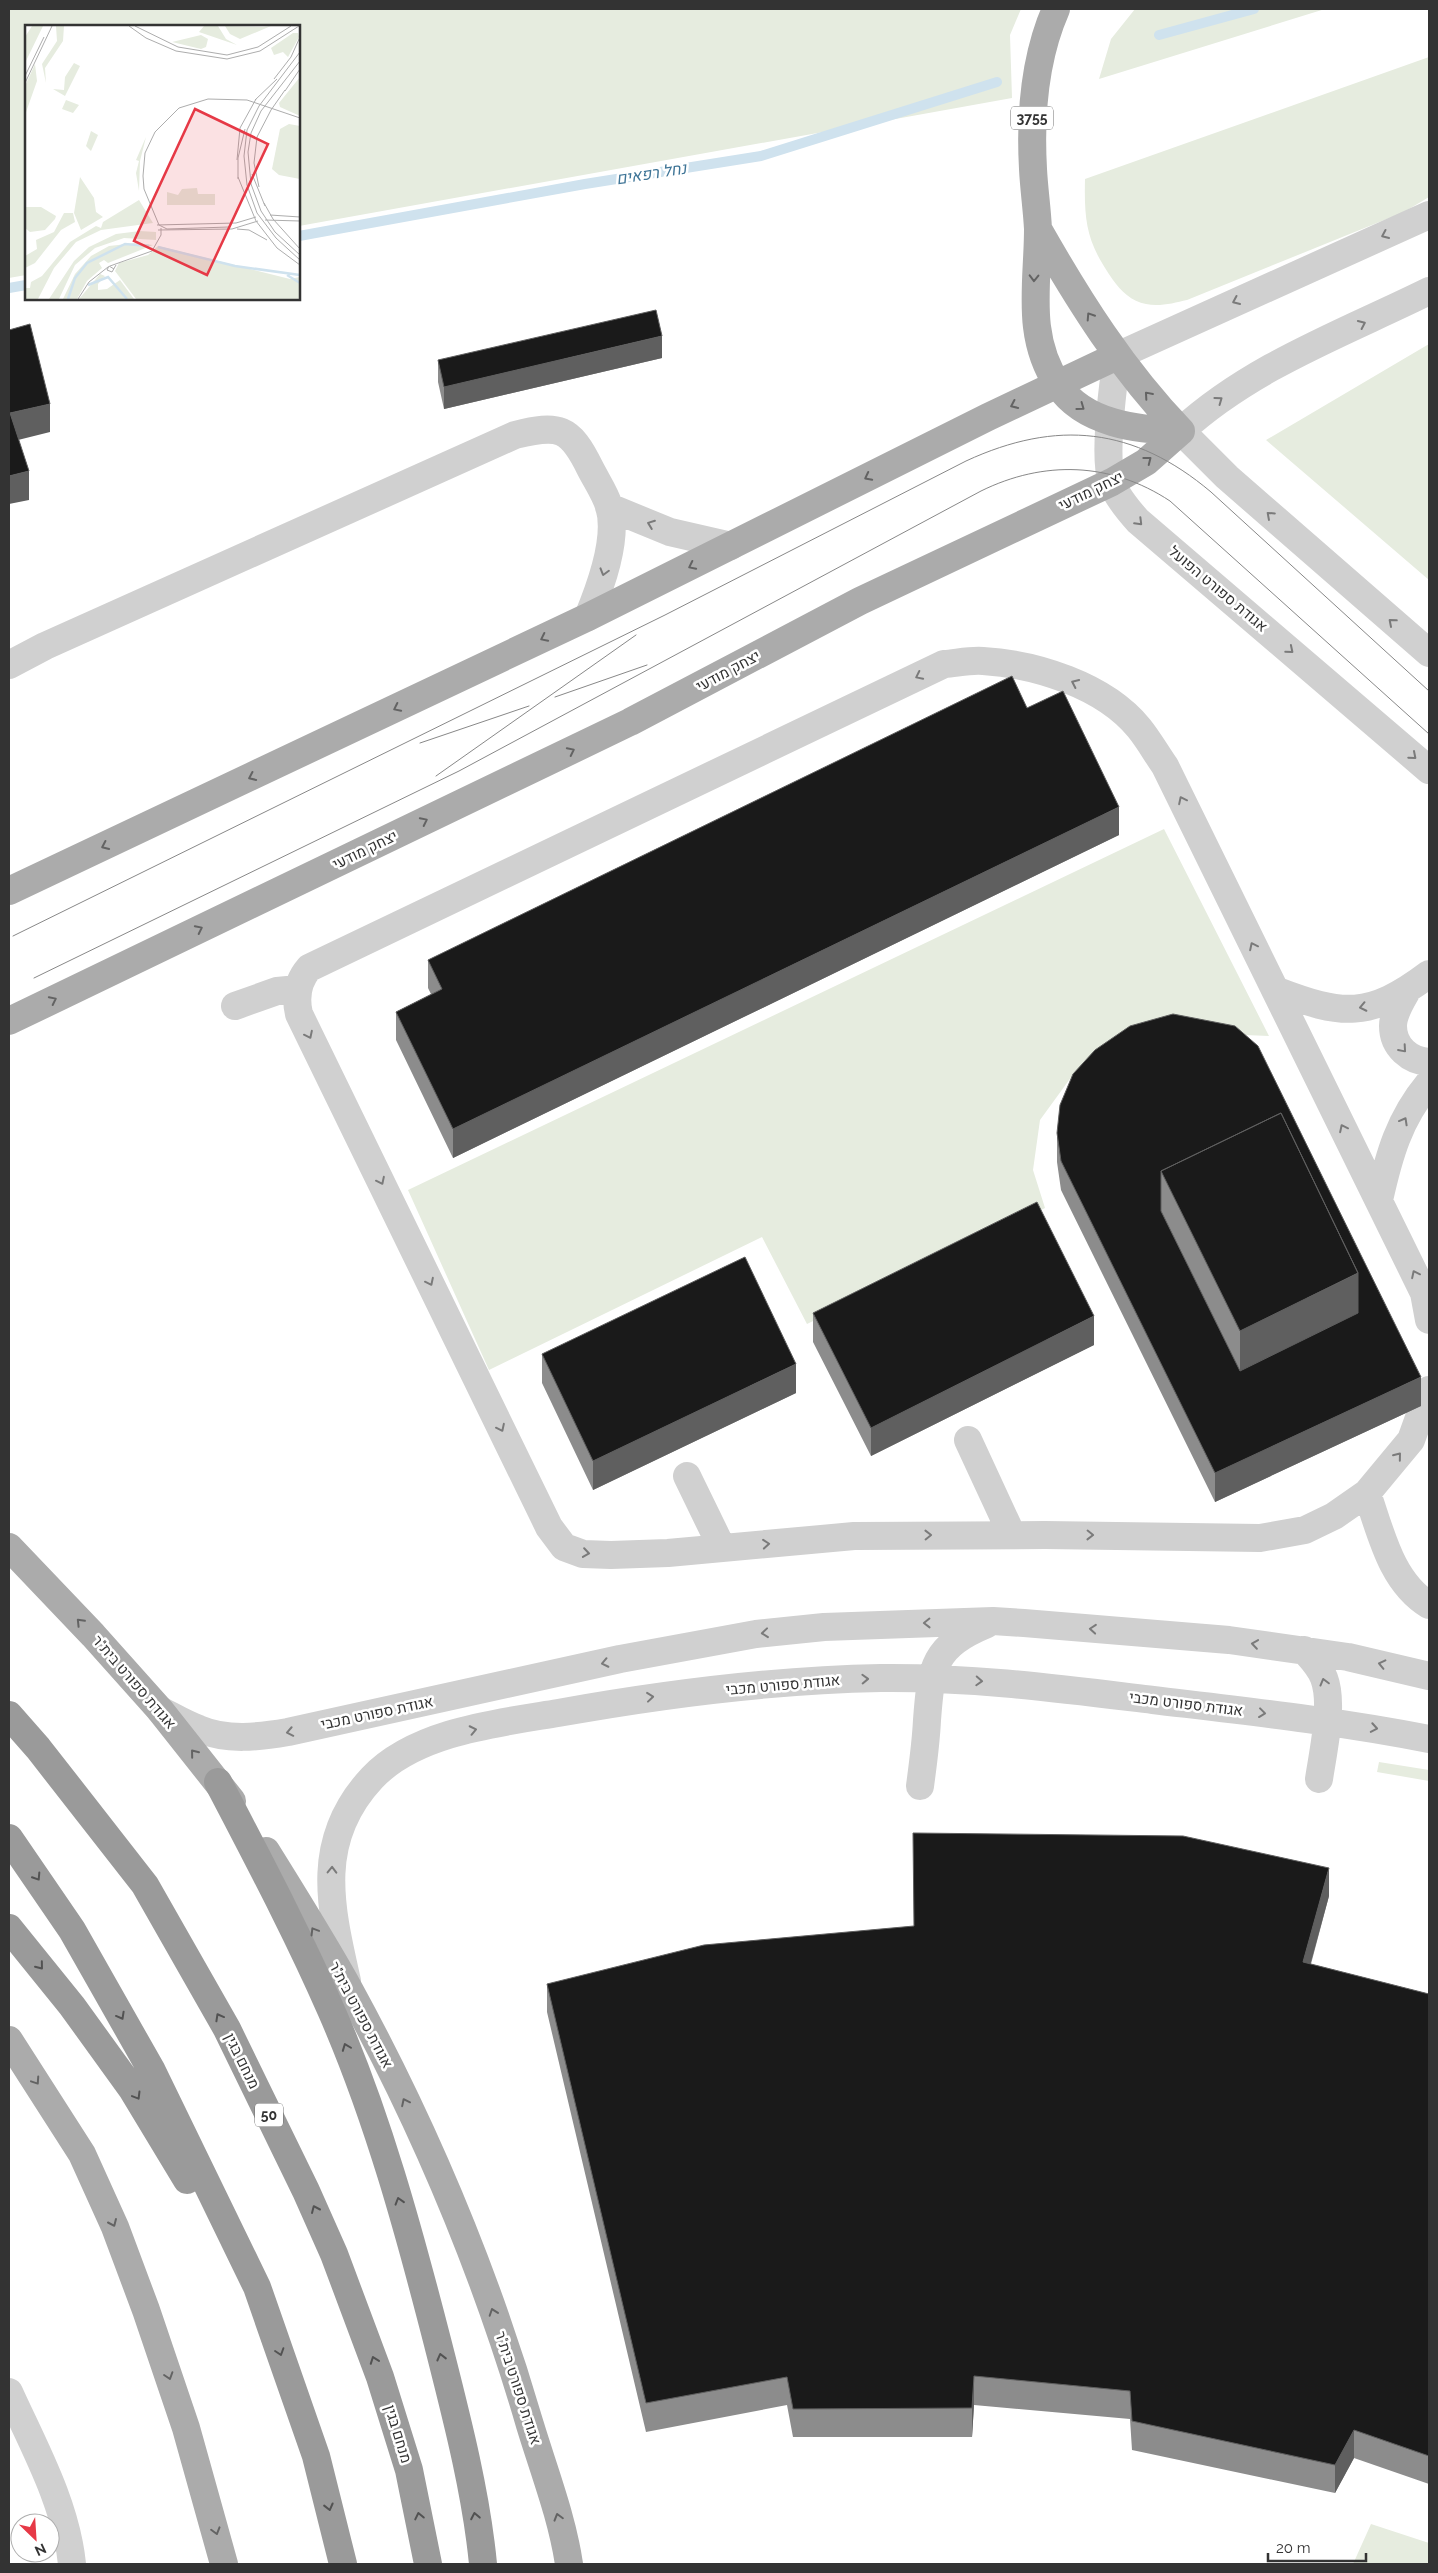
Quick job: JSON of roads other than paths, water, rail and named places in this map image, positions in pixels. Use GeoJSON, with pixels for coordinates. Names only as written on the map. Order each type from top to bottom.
{"type":"FeatureCollection","features":[{"type":"Feature","properties":{"kind":"highway","name":"מנחם בגין"},"geometry":{"type":"LineString","coordinates":[[9,1715],[38,1748],[145,1885],[227,2029],[286,2148],[334,2254],[380,2377],[409,2470],[428,2564]]}},
{"type":"Feature","properties":{"kind":"highway"},"geometry":{"type":"LineString","coordinates":[[218,1782],[284,1910],[328,2002],[371,2113],[401,2207],[453,2402],[483,2564]]}},
{"type":"Feature","properties":{"kind":"highway"},"geometry":{"type":"LineString","coordinates":[[9,1838],[72,1930],[152,2071],[257,2287],[316,2456],[343,2564]]}},
{"type":"Feature","properties":{"kind":"highway"},"geometry":{"type":"LineString","coordinates":[[9,1928],[72,2006],[132,2090],[268,2314]]}},
{"type":"Feature","properties":{"kind":"main road","name":"3755"},"geometry":{"type":"LineString","coordinates":[[1056,9],[1043,44],[1035,83],[1032,147],[1038,229],[1034,276],[1036,322],[1042,349],[1058,384],[1081,408],[1110,421],[1138,428],[1181,431]]}},
{"type":"Feature","properties":{"kind":"main road","name":"3755"},"geometry":{"type":"LineString","coordinates":[[1038,229],[1117,356],[1144,391],[1181,431]]}},
{"type":"Feature","properties":{"kind":"main road"},"geometry":{"type":"LineString","coordinates":[[9,891],[588,617],[988,417],[1117,356]]}},
{"type":"Feature","properties":{"kind":"main road","name":"יצחק מודעי"},"geometry":{"type":"LineString","coordinates":[[9,1021],[630,722],[860,601],[1112,482],[1146,462],[1181,431]]}},
{"type":"Feature","properties":{"kind":"main road","name":"אגודת ספורט בית\"ר"},"geometry":{"type":"LineString","coordinates":[[9,1547],[93,1635],[160,1710],[218,1782],[254,1832],[348,1988],[426,2146],[468,2243],[518,2384],[560,2524],[569,2564]]}},
{"type":"Feature","properties":{"kind":"main road"},"geometry":{"type":"LineString","coordinates":[[9,2040],[82,2154],[115,2226],[180,2410],[224,2564]]}},
{"type":"Feature","properties":{"kind":"street"},"geometry":{"type":"LineString","coordinates":[[1117,356],[1429,215]]}},
{"type":"Feature","properties":{"kind":"street","name":"יצחק מודעי"},"geometry":{"type":"LineString","coordinates":[[1181,431],[1221,398],[1261,373],[1429,291]]}},
{"type":"Feature","properties":{"kind":"street","name":"אגודת ספורט הפועל"},"geometry":{"type":"LineString","coordinates":[[1117,356],[1110,421],[1112,482],[1129,512],[1148,531],[1429,770]]}},
{"type":"Feature","properties":{"kind":"street"},"geometry":{"type":"LineString","coordinates":[[9,665],[45,646],[515,435],[539,429],[560,431],[578,442],[610,507],[611,537],[608,555],[588,617]]}},
{"type":"Feature","properties":{"kind":"street"},"geometry":{"type":"LineString","coordinates":[[1181,431],[1227,477],[1429,653]]}},
{"type":"Feature","properties":{"kind":"street"},"geometry":{"type":"LineString","coordinates":[[610,507],[670,532],[731,546]]}},
{"type":"Feature","properties":{"kind":"street"},"geometry":{"type":"LineString","coordinates":[[1429,1320],[1424,1293],[1165,766],[1138,726],[1110,702],[1073,681],[1029,669],[982,661],[944,664],[309,968],[302,977],[298,989],[296,1001],[299,1014],[549,1527],[564,1547],[583,1554],[611,1555],[722,1548],[854,1536],[1012,1534],[1260,1538],[1305,1530],[1334,1516],[1367,1493],[1411,1440],[1429,1390]]}},
{"type":"Feature","properties":{"kind":"street"},"geometry":{"type":"LineString","coordinates":[[1275,990],[1314,1005],[1347,1010],[1388,1001],[1419,981]]}},
{"type":"Feature","properties":{"kind":"street"},"geometry":{"type":"LineString","coordinates":[[1419,981],[1396,1011],[1393,1026],[1396,1042],[1406,1054],[1417,1061],[1429,1062]]}},
{"type":"Feature","properties":{"kind":"street"},"geometry":{"type":"LineString","coordinates":[[235,1006],[277,991],[298,989]]}},
{"type":"Feature","properties":{"kind":"street"},"geometry":{"type":"LineString","coordinates":[[1378,1200],[1396,1134],[1429,1083]]}},
{"type":"Feature","properties":{"kind":"street"},"geometry":{"type":"LineString","coordinates":[[968,1440],[1012,1534]]}},
{"type":"Feature","properties":{"kind":"street"},"geometry":{"type":"LineString","coordinates":[[687,1476],[722,1548]]}},
{"type":"Feature","properties":{"kind":"street"},"geometry":{"type":"LineString","coordinates":[[1367,1493],[1393,1566],[1415,1596],[1429,1605]]}},
{"type":"Feature","properties":{"kind":"street"},"geometry":{"type":"LineString","coordinates":[[920,1786],[930,1679],[938,1659],[949,1645],[967,1632],[993,1621]]}},
{"type":"Feature","properties":{"kind":"street","name":"אגודת ספורט מכבי"},"geometry":{"type":"LineString","coordinates":[[160,1710],[200,1730],[224,1735],[252,1737],[288,1732],[620,1659],[756,1634],[824,1627],[993,1621],[1229,1640],[1304,1650],[1382,1664],[1429,1676]]}},
{"type":"Feature","properties":{"kind":"street"},"geometry":{"type":"LineString","coordinates":[[1304,1650],[1317,1665],[1324,1680],[1327,1697],[1319,1780]]}},
{"type":"Feature","properties":{"kind":"street","name":"אגודת ספורט מכבי"},"geometry":{"type":"LineString","coordinates":[[348,1988],[331,1896],[332,1856],[337,1833],[352,1803],[372,1778],[400,1753],[426,1741],[463,1732],[642,1698],[843,1680],[930,1679],[1002,1682],[1326,1721],[1429,1739]]}},
{"type":"Feature","properties":{"kind":"street"},"geometry":{"type":"LineString","coordinates":[[9,2392],[49,2480],[59,2509],[72,2564]]}},
{"type":"Feature","properties":{"kind":"waterway","name":"נחל רפאים"},"geometry":{"type":"LineString","coordinates":[[1159,35],[1254,9]]}},
{"type":"Feature","properties":{"kind":"waterway","name":"נחל רפאים"},"geometry":{"type":"LineString","coordinates":[[300,236],[585,184],[761,156],[997,82]]}},
{"type":"Feature","properties":{"kind":"waterway","name":"נחל רפאים"},"geometry":{"type":"LineString","coordinates":[[9,288],[25,285]]}},
{"type":"Feature","properties":{"kind":"tram line"},"geometry":{"type":"LineString","coordinates":[[13,936],[665,615],[966,461],[999,448],[1032,439],[1063,435],[1094,436],[1124,443],[1153,454],[1182,470],[1211,492],[1429,691]]}},
{"type":"Feature","properties":{"kind":"tram line"},"geometry":{"type":"LineString","coordinates":[[34,978],[459,771],[981,491],[1029,474],[1053,470],[1101,473],[1148,488],[1170,501],[1429,734]]}},
{"type":"Feature","properties":{"kind":"tram line"},"geometry":{"type":"LineString","coordinates":[[436,776],[636,635]]}},
{"type":"Feature","properties":{"kind":"tram line"},"geometry":{"type":"LineString","coordinates":[[555,697],[647,665]]}},
{"type":"Feature","properties":{"kind":"tram line"},"geometry":{"type":"LineString","coordinates":[[420,743],[529,706]]}}]}
